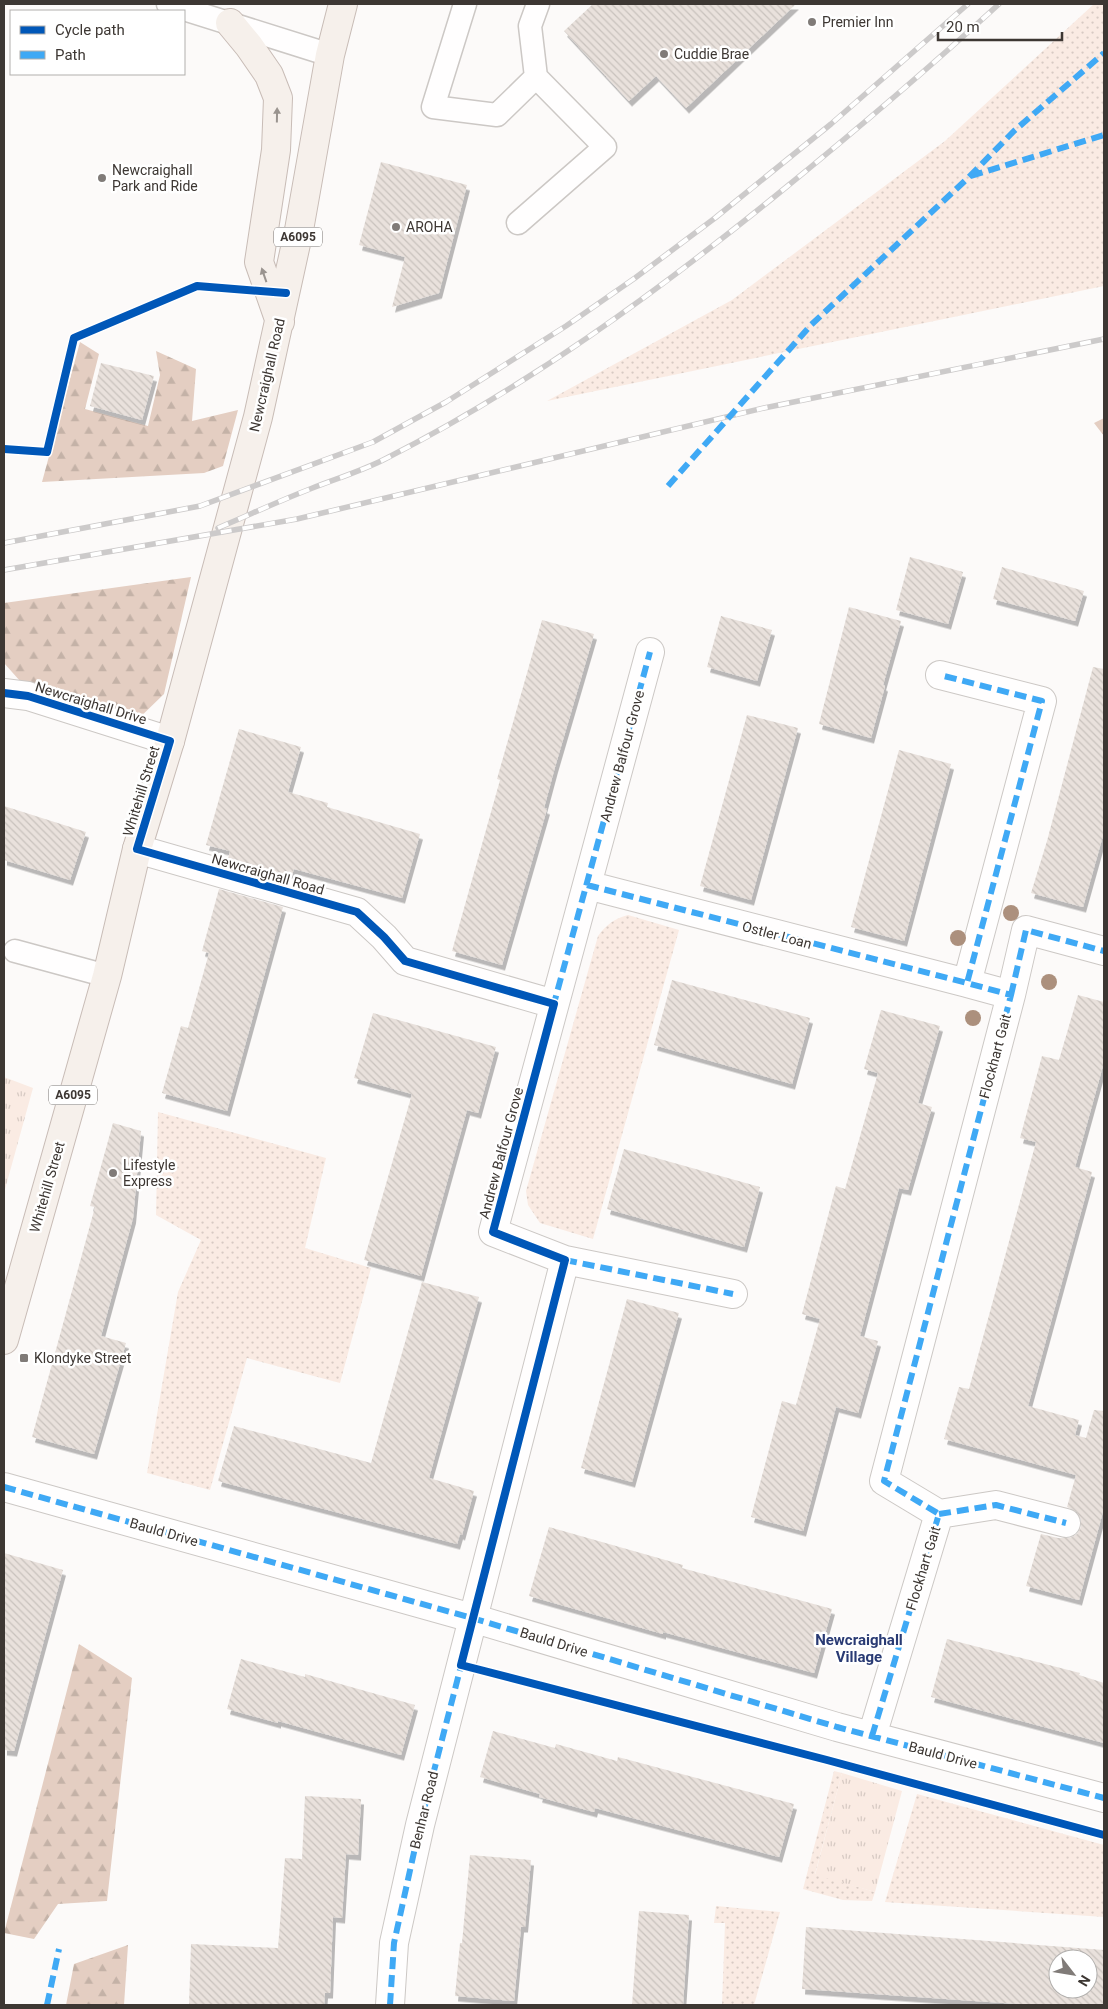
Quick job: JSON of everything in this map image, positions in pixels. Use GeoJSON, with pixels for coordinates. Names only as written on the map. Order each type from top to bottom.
{"type":"FeatureCollection","features":[{"type":"Feature","properties":{"kind":"main road","name":"Newcraighall Road"},"geometry":{"type":"LineString","coordinates":[[170,741],[258,417],[299,230],[330,55],[344,4]]}},
{"type":"Feature","properties":{"kind":"main road"},"geometry":{"type":"LineString","coordinates":[[230,23],[250,46],[269,76],[278,98],[276,150],[259,262],[280,322]]}},
{"type":"Feature","properties":{"kind":"main road","name":"Whitehill Street"},"geometry":{"type":"LineString","coordinates":[[4,1340],[107,976],[137,849],[170,741]]}},
{"type":"Feature","properties":{"kind":"street","name":"Andrew Balfour Grove"},"geometry":{"type":"LineString","coordinates":[[650,652],[493,1232],[564,1260],[733,1294]]}},
{"type":"Feature","properties":{"kind":"street"},"geometry":{"type":"LineString","coordinates":[[940,675],[1042,701],[967,983]]}},
{"type":"Feature","properties":{"kind":"street","name":"Newcraighall Drive"},"geometry":{"type":"LineString","coordinates":[[4,693],[28,696],[170,741]]}},
{"type":"Feature","properties":{"kind":"street","name":"Newcraighall Road"},"geometry":{"type":"LineString","coordinates":[[137,849],[357,912],[384,937],[405,961],[554,1004]]}},
{"type":"Feature","properties":{"kind":"street","name":"Ostler Loan"},"geometry":{"type":"LineString","coordinates":[[586,885],[967,983]]}},
{"type":"Feature","properties":{"kind":"street"},"geometry":{"type":"LineString","coordinates":[[1011,995],[1026,930],[1104,951]]}},
{"type":"Feature","properties":{"kind":"street","name":"Flockhart Gait"},"geometry":{"type":"LineString","coordinates":[[967,983],[1011,995],[884,1481],[939,1514],[996,1505],[1066,1523]]}},
{"type":"Feature","properties":{"kind":"street"},"geometry":{"type":"LineString","coordinates":[[472,1618],[564,1260]]}},
{"type":"Feature","properties":{"kind":"street","name":"Bauld Drive"},"geometry":{"type":"LineString","coordinates":[[4,1487],[472,1618],[872,1736],[1104,1798]]}},
{"type":"Feature","properties":{"kind":"street","name":"Flockhart Gait"},"geometry":{"type":"LineString","coordinates":[[872,1736],[939,1514]]}},
{"type":"Feature","properties":{"kind":"street","name":"Benhar Road"},"geometry":{"type":"LineString","coordinates":[[390,2005],[396,1934],[420,1825],[472,1618]]}},
{"type":"Feature","properties":{"kind":"lane"},"geometry":{"type":"LineString","coordinates":[[168,4],[330,55]]}},
{"type":"Feature","properties":{"kind":"lane"},"geometry":{"type":"LineString","coordinates":[[465,4],[432,107],[497,115],[536,77]]}},
{"type":"Feature","properties":{"kind":"lane"},"geometry":{"type":"LineString","coordinates":[[518,223],[604,147],[536,77],[530,26],[538,4]]}},
{"type":"Feature","properties":{"kind":"lane"},"geometry":{"type":"LineString","coordinates":[[14,950],[107,976]]}},
{"type":"Feature","properties":{"kind":"green space"},"geometry":{"type":"Polygon","coordinates":[[[1094,4],[1104,4],[1104,286],[547,401],[732,300],[945,141],[1094,4]]]}},
{"type":"Feature","properties":{"kind":"green space"},"geometry":{"type":"Polygon","coordinates":[[[80,342],[99,354],[85,409],[148,426],[160,375],[156,351],[196,369],[192,421],[238,410],[223,466],[204,473],[42,482],[80,342]]]}},
{"type":"Feature","properties":{"kind":"green space"},"geometry":{"type":"Polygon","coordinates":[[[1104,418],[1104,436],[1094,423],[1104,418]]]}},
{"type":"Feature","properties":{"kind":"green space"},"geometry":{"type":"Polygon","coordinates":[[[191,577],[164,694],[132,725],[28,690],[4,663],[4,603],[191,577]]]}},
{"type":"Feature","properties":{"kind":"green space"},"geometry":{"type":"Polygon","coordinates":[[[628,915],[679,930],[593,1239],[540,1223],[528,1205],[526,1191],[598,936],[611,923],[628,915]]]}},
{"type":"Feature","properties":{"kind":"green space"},"geometry":{"type":"Polygon","coordinates":[[[4,1077],[33,1088],[4,1193],[4,1077]]]}},
{"type":"Feature","properties":{"kind":"green space"},"geometry":{"type":"Polygon","coordinates":[[[158,1112],[326,1158],[305,1248],[371,1268],[340,1383],[247,1358],[210,1490],[147,1473],[178,1292],[201,1240],[156,1215],[158,1112]]]}},
{"type":"Feature","properties":{"kind":"green space"},"geometry":{"type":"Polygon","coordinates":[[[79,1644],[132,1678],[107,1901],[58,1904],[34,1939],[4,1933],[79,1644]]]}},
{"type":"Feature","properties":{"kind":"green space"},"geometry":{"type":"Polygon","coordinates":[[[834,1771],[842,1773],[815,1874],[875,1892],[872,1901],[843,1900],[803,1889],[834,1771]]]}},
{"type":"Feature","properties":{"kind":"green space"},"geometry":{"type":"Polygon","coordinates":[[[842,1773],[902,1791],[875,1892],[815,1875],[842,1773]]]}},
{"type":"Feature","properties":{"kind":"green space"},"geometry":{"type":"Polygon","coordinates":[[[917,1794],[1104,1845],[1104,1917],[885,1902],[917,1794]]]}},
{"type":"Feature","properties":{"kind":"green space"},"geometry":{"type":"Polygon","coordinates":[[[716,1906],[780,1912],[754,2005],[722,2005],[725,1923],[714,1923],[716,1906]]]}},
{"type":"Feature","properties":{"kind":"green space"},"geometry":{"type":"Polygon","coordinates":[[[128,1945],[124,2005],[66,2005],[74,1964],[128,1945]]]}},
{"type":"Feature","properties":{"kind":"building","name":"Cuddie Brae"},"geometry":{"type":"Polygon","coordinates":[[[593,4],[796,4],[686,108],[656,76],[629,101],[564,31],[593,4]]]}},
{"type":"Feature","properties":{"kind":"building"},"geometry":{"type":"Polygon","coordinates":[[[381,162],[467,185],[439,293],[392,307],[405,257],[359,245],[381,162]]]}},
{"type":"Feature","properties":{"kind":"building"},"geometry":{"type":"Polygon","coordinates":[[[101,363],[154,376],[142,420],[90,406],[101,363]]]}},
{"type":"Feature","properties":{"kind":"building"},"geometry":{"type":"Polygon","coordinates":[[[910,557],[963,572],[948,624],[896,610],[910,557]]]}},
{"type":"Feature","properties":{"kind":"building"},"geometry":{"type":"Polygon","coordinates":[[[1002,567],[1084,591],[1075,621],[993,599],[1002,567]]]}},
{"type":"Feature","properties":{"kind":"building"},"geometry":{"type":"Polygon","coordinates":[[[849,607],[901,621],[883,685],[885,686],[871,738],[819,724],[849,607]]]}},
{"type":"Feature","properties":{"kind":"building"},"geometry":{"type":"Polygon","coordinates":[[[721,616],[772,630],[757,681],[707,667],[721,616]]]}},
{"type":"Feature","properties":{"kind":"building"},"geometry":{"type":"Polygon","coordinates":[[[542,620],[594,634],[555,767],[544,808],[547,809],[502,965],[452,951],[500,780],[497,779],[542,620]]]}},
{"type":"Feature","properties":{"kind":"building"},"geometry":{"type":"Polygon","coordinates":[[[1093,667],[1104,669],[1104,832],[1083,907],[1031,893],[1047,841],[1093,667]]]}},
{"type":"Feature","properties":{"kind":"building"},"geometry":{"type":"Polygon","coordinates":[[[747,715],[798,728],[751,900],[700,886],[747,715]]]}},
{"type":"Feature","properties":{"kind":"building"},"geometry":{"type":"Polygon","coordinates":[[[239,729],[301,747],[288,792],[328,803],[327,807],[420,834],[402,898],[294,869],[291,877],[228,859],[230,851],[206,845],[239,729]]]}},
{"type":"Feature","properties":{"kind":"building"},"geometry":{"type":"Polygon","coordinates":[[[899,750],[951,764],[904,941],[851,927],[899,750]]]}},
{"type":"Feature","properties":{"kind":"building"},"geometry":{"type":"Polygon","coordinates":[[[4,806],[86,832],[70,880],[4,860],[4,806]]]}},
{"type":"Feature","properties":{"kind":"building"},"geometry":{"type":"Polygon","coordinates":[[[219,889],[283,907],[227,1111],[162,1093],[181,1026],[188,1028],[209,953],[202,951],[219,889]]]}},
{"type":"Feature","properties":{"kind":"building"},"geometry":{"type":"Polygon","coordinates":[[[672,980],[810,1018],[792,1084],[654,1045],[672,980]]]}},
{"type":"Feature","properties":{"kind":"building"},"geometry":{"type":"Polygon","coordinates":[[[1078,995],[1104,1002],[1104,1062],[1075,1167],[1092,1172],[1028,1406],[1079,1420],[1075,1435],[1086,1438],[1094,1410],[1104,1411],[1104,1508],[1079,1600],[1026,1586],[1041,1534],[1058,1538],[1070,1538],[1077,1534],[1081,1527],[1081,1519],[1077,1512],[1067,1507],[1076,1475],[944,1439],[959,1387],[969,1389],[1036,1142],[1020,1138],[1042,1056],[1059,1060],[1078,995]]]}},
{"type":"Feature","properties":{"kind":"building"},"geometry":{"type":"Polygon","coordinates":[[[881,1010],[940,1026],[918,1103],[932,1107],[908,1190],[899,1188],[860,1336],[878,1341],[858,1413],[836,1407],[803,1531],[751,1517],[782,1401],[796,1405],[820,1319],[802,1314],[836,1186],[845,1189],[878,1073],[864,1069],[881,1010]]]}},
{"type":"Feature","properties":{"kind":"building"},"geometry":{"type":"Polygon","coordinates":[[[373,1013],[496,1047],[478,1113],[467,1110],[421,1276],[364,1260],[412,1094],[354,1078],[373,1013]]]}},
{"type":"Feature","properties":{"kind":"building"},"geometry":{"type":"Polygon","coordinates":[[[113,1123],[141,1131],[133,1218],[101,1336],[126,1343],[94,1454],[32,1437],[95,1207],[90,1206],[113,1123]]]}},
{"type":"Feature","properties":{"kind":"building"},"geometry":{"type":"Polygon","coordinates":[[[624,1149],[760,1187],[744,1247],[607,1209],[624,1149]]]}},
{"type":"Feature","properties":{"kind":"building"},"geometry":{"type":"Polygon","coordinates":[[[422,1282],[479,1297],[429,1478],[474,1491],[462,1535],[460,1534],[457,1544],[218,1481],[234,1426],[371,1463],[422,1282]]]}},
{"type":"Feature","properties":{"kind":"building"},"geometry":{"type":"Polygon","coordinates":[[[627,1299],[679,1313],[632,1482],[581,1468],[627,1299]]]}},
{"type":"Feature","properties":{"kind":"building"},"geometry":{"type":"Polygon","coordinates":[[[549,1527],[683,1565],[682,1568],[832,1609],[814,1673],[663,1632],[663,1634],[529,1596],[549,1527]]]}},
{"type":"Feature","properties":{"kind":"building"},"geometry":{"type":"Polygon","coordinates":[[[4,1553],[63,1570],[14,1751],[4,1750],[4,1553]]]}},
{"type":"Feature","properties":{"kind":"building"},"geometry":{"type":"Polygon","coordinates":[[[947,1639],[1080,1673],[1079,1675],[1104,1683],[1104,1743],[931,1697],[947,1639]]]}},
{"type":"Feature","properties":{"kind":"building"},"geometry":{"type":"Polygon","coordinates":[[[241,1659],[305,1677],[305,1674],[415,1705],[401,1755],[227,1709],[241,1659]]]}},
{"type":"Feature","properties":{"kind":"building"},"geometry":{"type":"Polygon","coordinates":[[[493,1731],[555,1748],[556,1744],[617,1761],[618,1757],[794,1804],[779,1857],[595,1808],[594,1812],[539,1797],[540,1794],[480,1777],[493,1731]]]}},
{"type":"Feature","properties":{"kind":"building"},"geometry":{"type":"Polygon","coordinates":[[[305,1796],[361,1799],[358,1855],[346,1854],[342,1918],[333,1917],[330,1993],[325,1993],[324,2005],[189,2005],[191,1944],[278,1948],[285,1858],[302,1859],[305,1796]]]}},
{"type":"Feature","properties":{"kind":"building"},"geometry":{"type":"Polygon","coordinates":[[[470,1855],[531,1860],[525,1927],[521,1927],[514,2001],[455,1996],[470,1855]]]}},
{"type":"Feature","properties":{"kind":"building"},"geometry":{"type":"Polygon","coordinates":[[[639,1911],[689,1915],[683,2005],[632,2005],[639,1911]]]}},
{"type":"Feature","properties":{"kind":"building"},"geometry":{"type":"Polygon","coordinates":[[[806,1927],[1091,1949],[1048,1949],[1048,1999],[1098,1999],[1098,1950],[1104,1950],[1104,2005],[1033,2005],[802,1989],[806,1927]]]}},
{"type":"Feature","properties":{"kind":"railway"},"geometry":{"type":"LineString","coordinates":[[4,543],[200,506],[373,442],[446,402],[566,326],[635,278],[715,218],[831,124],[968,4]]}},
{"type":"Feature","properties":{"kind":"railway"},"geometry":{"type":"LineString","coordinates":[[218,528],[385,459],[438,431],[540,370],[638,302],[733,230],[835,147],[999,4]]}},
{"type":"Feature","properties":{"kind":"railway"},"geometry":{"type":"LineString","coordinates":[[4,570],[297,519],[764,408],[1104,339]]}},
{"type":"Feature","properties":{"kind":"marked path"},"geometry":{"type":"LineString","coordinates":[[668,486],[811,325],[969,177],[1014,131],[1104,53]]}},
{"type":"Feature","properties":{"kind":"marked path"},"geometry":{"type":"LineString","coordinates":[[971,176],[1104,135]]}},
{"type":"Feature","properties":{"kind":"marked path"},"geometry":{"type":"LineString","coordinates":[[553,1007],[650,652]]}},
{"type":"Feature","properties":{"kind":"marked path"},"geometry":{"type":"LineString","coordinates":[[872,1736],[939,1514],[884,1481],[1011,995],[967,983],[1042,701],[940,675]]}},
{"type":"Feature","properties":{"kind":"marked path"},"geometry":{"type":"LineString","coordinates":[[587,885],[967,983]]}},
{"type":"Feature","properties":{"kind":"marked path"},"geometry":{"type":"LineString","coordinates":[[1011,995],[1026,930],[1104,951]]}},
{"type":"Feature","properties":{"kind":"marked path"},"geometry":{"type":"LineString","coordinates":[[565,1260],[733,1294]]}},
{"type":"Feature","properties":{"kind":"marked path"},"geometry":{"type":"LineString","coordinates":[[4,1487],[472,1618],[837,1727],[1104,1798]]}},
{"type":"Feature","properties":{"kind":"marked path"},"geometry":{"type":"LineString","coordinates":[[939,1514],[996,1505],[1066,1523]]}},
{"type":"Feature","properties":{"kind":"marked path"},"geometry":{"type":"LineString","coordinates":[[390,2005],[394,1943],[420,1825],[462,1662]]}},
{"type":"Feature","properties":{"kind":"marked path"},"geometry":{"type":"LineString","coordinates":[[47,2005],[59,1949]]}},
{"type":"Feature","properties":{"kind":"cycle path"},"geometry":{"type":"LineString","coordinates":[[4,449],[47,452],[74,338],[197,286],[286,293]]}},
{"type":"Feature","properties":{"kind":"cycle path"},"geometry":{"type":"LineString","coordinates":[[4,693],[28,696],[170,741],[137,849],[357,912],[384,937],[405,961],[554,1004],[493,1232],[565,1260],[461,1665],[827,1760],[1104,1835]]}},
{"type":"Feature","properties":{"kind":"place","name":"Premier Inn"},"geometry":{"type":"Point","coordinates":[812,22]}},
{"type":"Feature","properties":{"kind":"place","name":"Cuddie Brae"},"geometry":{"type":"Point","coordinates":[664,54]}},
{"type":"Feature","properties":{"kind":"place","name":"Newcraighall Park and Ride"},"geometry":{"type":"Point","coordinates":[102,178]}},
{"type":"Feature","properties":{"kind":"place","name":"AROHA"},"geometry":{"type":"Point","coordinates":[396,227]}},
{"type":"Feature","properties":{"kind":"place","name":"Lifestyle Express"},"geometry":{"type":"Point","coordinates":[113,1173]}},
{"type":"Feature","properties":{"kind":"place","name":"Klondyke Street"},"geometry":{"type":"Point","coordinates":[24,1358]}},
{"type":"Feature","properties":{"kind":"district","name":"Newcraighall Village"},"geometry":{"type":"Point","coordinates":[859,1648]}}]}
